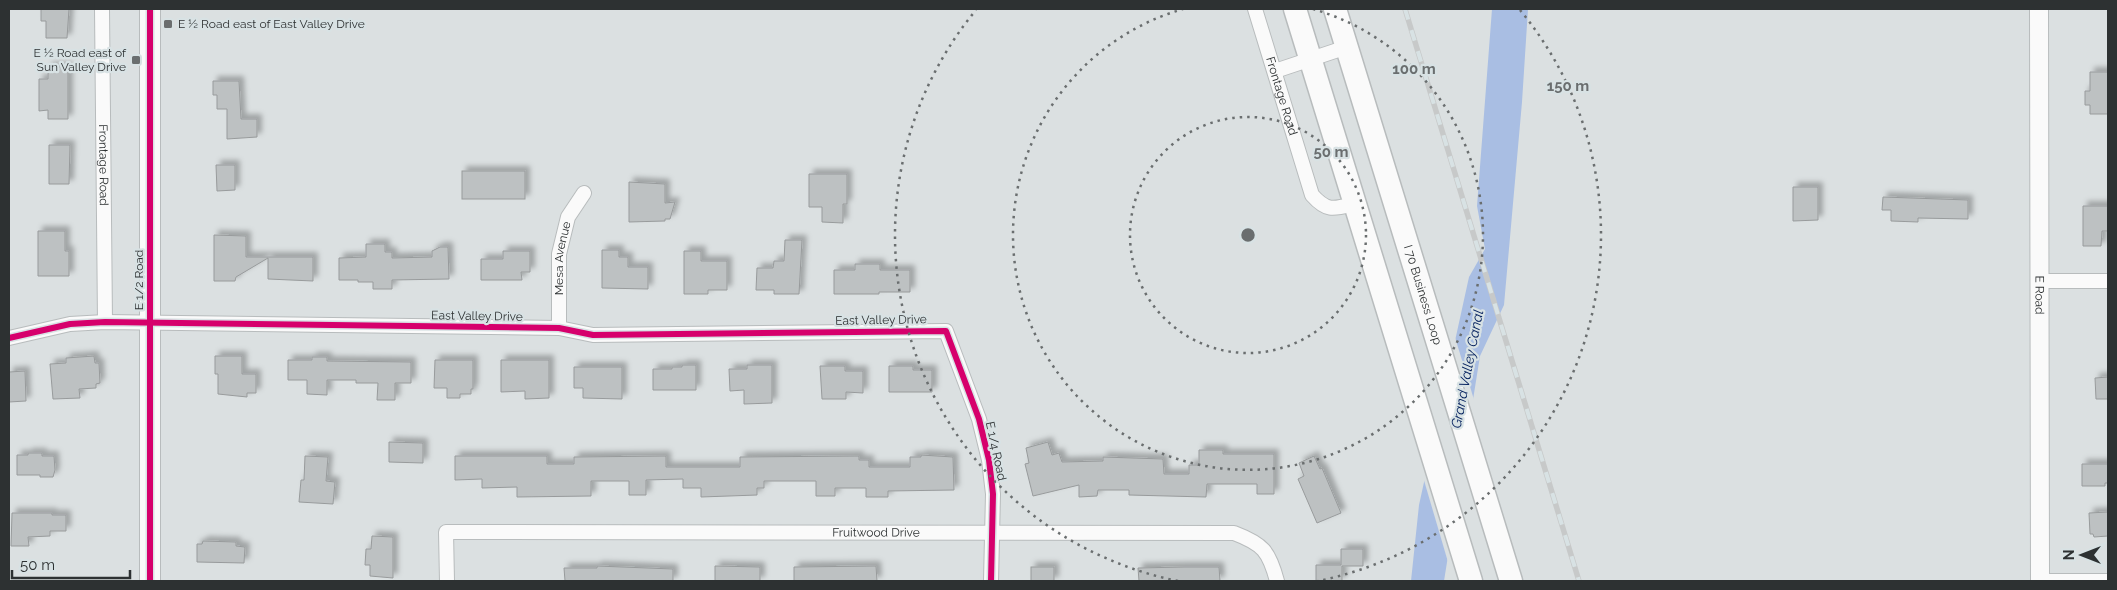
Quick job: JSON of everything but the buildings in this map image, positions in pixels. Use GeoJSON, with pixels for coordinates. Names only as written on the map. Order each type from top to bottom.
{"type":"FeatureCollection","features":[{"type":"Feature","properties":{"kind":"main road","name":"E 1/2 Road"},"geometry":{"type":"LineString","coordinates":[[150,9],[150,581]]}},
{"type":"Feature","properties":{"kind":"main road"},"geometry":{"type":"LineString","coordinates":[[1295,9],[1471,581]]}},
{"type":"Feature","properties":{"kind":"main road","name":"I 70 Business Loop"},"geometry":{"type":"LineString","coordinates":[[1334,9],[1511,581]]}},
{"type":"Feature","properties":{"kind":"street","name":"Frontage Road"},"geometry":{"type":"LineString","coordinates":[[102,9],[105,322]]}},
{"type":"Feature","properties":{"kind":"street","name":"Frontage Road"},"geometry":{"type":"LineString","coordinates":[[1255,9],[1312,195],[1320,204],[1327,208],[1354,204]]}},
{"type":"Feature","properties":{"kind":"street","name":"E Road"},"geometry":{"type":"LineString","coordinates":[[2040,9],[2040,581]]}},
{"type":"Feature","properties":{"kind":"street"},"geometry":{"type":"LineString","coordinates":[[1275,71],[1347,48]]}},
{"type":"Feature","properties":{"kind":"street","name":"Mesa Avenue"},"geometry":{"type":"LineString","coordinates":[[559,328],[559,254],[568,217],[584,193]]}},
{"type":"Feature","properties":{"kind":"street"},"geometry":{"type":"LineString","coordinates":[[2040,281],[2108,281]]}},
{"type":"Feature","properties":{"kind":"street","name":"East Valley Drive"},"geometry":{"type":"LineString","coordinates":[[9,338],[70,324],[150,321],[559,328],[593,335],[946,331]]}},
{"type":"Feature","properties":{"kind":"street","name":"E 1/4 Road"},"geometry":{"type":"LineString","coordinates":[[946,331],[978,420],[989,460],[993,494],[991,581]]}},
{"type":"Feature","properties":{"kind":"street","name":"Fruitwood Drive"},"geometry":{"type":"LineString","coordinates":[[447,581],[446,532],[1234,532],[1253,540],[1265,549],[1272,562],[1278,581]]}},
{"type":"Feature","properties":{"kind":"street"},"geometry":{"type":"LineString","coordinates":[[2040,581],[2108,581]]}},
{"type":"Feature","properties":{"kind":"water","name":"Grand Valley Canal"},"geometry":{"type":"Polygon","coordinates":[[[1492,9],[1528,9],[1522,102],[1504,305],[1480,356],[1444,581],[1411,581],[1419,505],[1469,277],[1485,249],[1477,206],[1492,9]]]}},
{"type":"Feature","properties":{"kind":"pier"},"geometry":{"type":"Polygon","coordinates":[[[1454,334],[1475,403],[1448,562],[1423,477],[1454,334]]]}},
{"type":"Feature","properties":{"kind":"railway"},"geometry":{"type":"LineString","coordinates":[[1405,9],[1579,581]]}},
{"type":"Feature","properties":{"kind":"cycle path"},"geometry":{"type":"LineString","coordinates":[[150,9],[150,581]]}},
{"type":"Feature","properties":{"kind":"cycle path"},"geometry":{"type":"LineString","coordinates":[[9,338],[70,324],[105,322],[559,328],[593,335],[946,331],[979,419],[989,460],[993,494],[991,581]]}},
{"type":"Feature","properties":{"kind":"place","name":"E ½ Road east of East Valley Drive"},"geometry":{"type":"Point","coordinates":[168,24]}},
{"type":"Feature","properties":{"kind":"place","name":"E ½ Road east of Sun Valley Drive"},"geometry":{"type":"Point","coordinates":[136,60]}}]}
